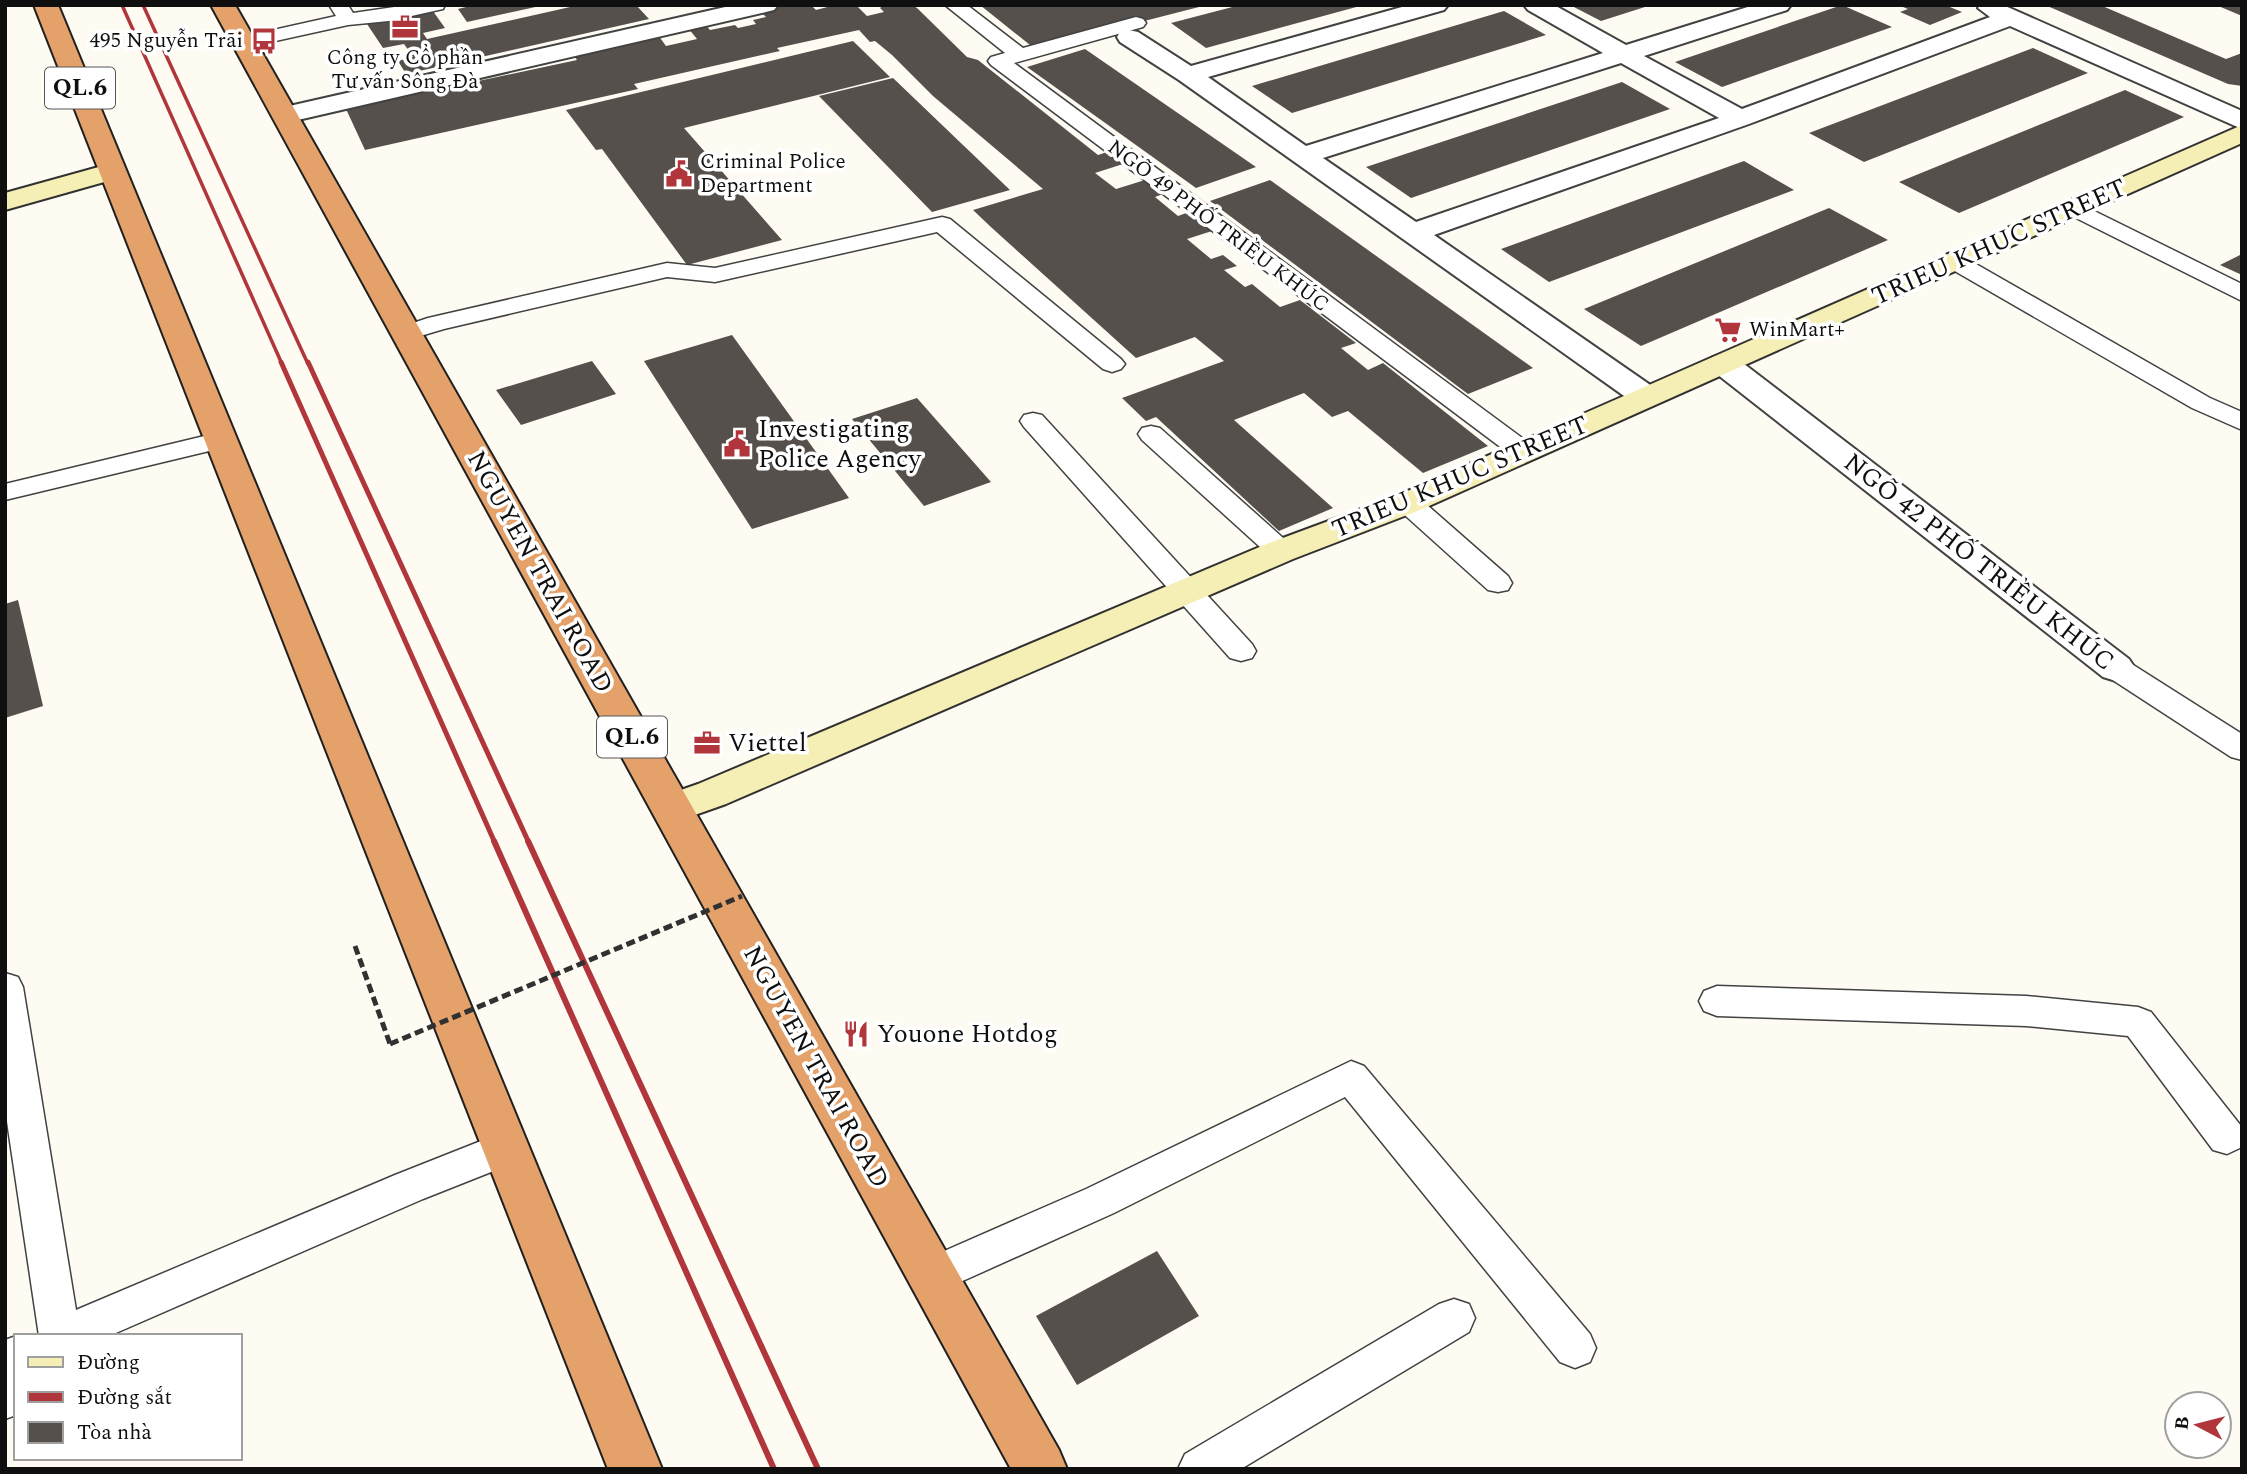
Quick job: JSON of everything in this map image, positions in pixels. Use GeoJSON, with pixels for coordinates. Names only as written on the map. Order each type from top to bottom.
{"type":"FeatureCollection","features":[{"type":"Feature","properties":{"kind":"highway","name":"QL.6"},"geometry":{"type":"LineString","coordinates":[[46,5],[635,1469]]}},
{"type":"Feature","properties":{"kind":"highway","name":"NGUYEN TRAI ROAD"},"geometry":{"type":"LineString","coordinates":[[223,5],[1041,1469]]}},
{"type":"Feature","properties":{"kind":"street"},"geometry":{"type":"LineString","coordinates":[[285,114],[678,14],[766,5]]}},
{"type":"Feature","properties":{"kind":"street"},"geometry":{"type":"LineString","coordinates":[[1188,75],[1436,5]]}},
{"type":"Feature","properties":{"kind":"street"},"geometry":{"type":"LineString","coordinates":[[1536,5],[1740,119]]}},
{"type":"Feature","properties":{"kind":"street"},"geometry":{"type":"LineString","coordinates":[[1302,156],[1779,5]]}},
{"type":"Feature","properties":{"kind":"street"},"geometry":{"type":"LineString","coordinates":[[1985,5],[2240,133]]}},
{"type":"Feature","properties":{"kind":"street"},"geometry":{"type":"LineString","coordinates":[[1413,233],[1740,119],[2012,17]]}},
{"type":"Feature","properties":{"kind":"street"},"geometry":{"type":"LineString","coordinates":[[1133,30],[1188,75],[1645,396]]}},
{"type":"Feature","properties":{"kind":"street","name":"TRIEU KHUC STREET"},"geometry":{"type":"LineString","coordinates":[[672,808],[712,794],[1281,551],[1408,503],[1645,396],[1724,364],[2082,206],[2240,133]]}},
{"type":"Feature","properties":{"kind":"street"},"geometry":{"type":"LineString","coordinates":[[5,202],[113,171]]}},
{"type":"Feature","properties":{"kind":"street","name":"NGÕ 42 PHỐ TRIỀU KHÚC"},"geometry":{"type":"LineString","coordinates":[[1724,364],[2116,668]]}},
{"type":"Feature","properties":{"kind":"lane"},"geometry":{"type":"LineString","coordinates":[[244,42],[343,12],[390,15],[436,5]]}},
{"type":"Feature","properties":{"kind":"lane"},"geometry":{"type":"LineString","coordinates":[[954,5],[1020,55],[1133,30]]}},
{"type":"Feature","properties":{"kind":"lane","name":"NGÕ 49 PHỐ TRIỀU KHÚC"},"geometry":{"type":"LineString","coordinates":[[1020,55],[998,61],[1524,452]]}},
{"type":"Feature","properties":{"kind":"lane"},"geometry":{"type":"LineString","coordinates":[[2082,206],[2242,281]]}},
{"type":"Feature","properties":{"kind":"lane"},"geometry":{"type":"LineString","coordinates":[[2082,206],[2242,295]]}},
{"type":"Feature","properties":{"kind":"lane"},"geometry":{"type":"LineString","coordinates":[[407,333],[437,323],[667,270],[715,275],[942,224],[1112,365]]}},
{"type":"Feature","properties":{"kind":"lane"},"geometry":{"type":"LineString","coordinates":[[1954,261],[2201,402],[2242,422]]}},
{"type":"Feature","properties":{"kind":"lane"},"geometry":{"type":"LineString","coordinates":[[1033,421],[1241,651]]}},
{"type":"Feature","properties":{"kind":"lane"},"geometry":{"type":"LineString","coordinates":[[1151,433],[1281,551]]}},
{"type":"Feature","properties":{"kind":"lane"},"geometry":{"type":"LineString","coordinates":[[5,492],[221,440]]}},
{"type":"Feature","properties":{"kind":"lane"},"geometry":{"type":"LineString","coordinates":[[1408,503],[1498,583]]}},
{"type":"Feature","properties":{"kind":"lane","name":"NGÕ 42 PHỐ TRIỀU KHÚC"},"geometry":{"type":"LineString","coordinates":[[2116,668],[2242,749]]}},
{"type":"Feature","properties":{"kind":"lane"},"geometry":{"type":"LineString","coordinates":[[5,987],[61,1334]]}},
{"type":"Feature","properties":{"kind":"lane"},"geometry":{"type":"LineString","coordinates":[[1717,1001],[2026,1011],[2138,1022],[2237,1144]]}},
{"type":"Feature","properties":{"kind":"lane"},"geometry":{"type":"LineString","coordinates":[[933,1275],[1100,1201],[1351,1077],[1575,1348]]}},
{"type":"Feature","properties":{"kind":"lane"},"geometry":{"type":"LineString","coordinates":[[66,1334],[410,1186],[505,1149]]}},
{"type":"Feature","properties":{"kind":"lane"},"geometry":{"type":"LineString","coordinates":[[1200,1469],[1454,1318]]}},
{"type":"Feature","properties":{"kind":"path"},"geometry":{"type":"LineString","coordinates":[[355,946],[390,1044],[742,896]]}},
{"type":"Feature","properties":{"kind":"building"},"geometry":{"type":"Polygon","coordinates":[[[474,5],[540,6],[467,22],[458,9],[474,5]]]}},
{"type":"Feature","properties":{"kind":"building"},"geometry":{"type":"Polygon","coordinates":[[[579,5],[636,5],[649,19],[406,74],[398,61],[413,57],[404,44],[383,48],[365,21],[430,7],[445,28],[423,33],[427,39],[579,5]]]}},
{"type":"Feature","properties":{"kind":"building"},"geometry":{"type":"Polygon","coordinates":[[[781,5],[811,5],[816,10],[835,5],[856,5],[867,16],[884,12],[880,8],[884,5],[912,5],[917,8],[967,57],[978,60],[1098,155],[1107,152],[1123,164],[1095,173],[1116,189],[1145,180],[1163,194],[1155,197],[1178,216],[1189,212],[1212,231],[1187,239],[1211,259],[1223,255],[1237,266],[1224,270],[1245,287],[1252,284],[1280,307],[1300,300],[1356,343],[1341,348],[1368,370],[1383,363],[1488,446],[1423,473],[1348,411],[1332,417],[1304,393],[1234,420],[1333,508],[1279,531],[1156,417],[1146,421],[1122,398],[1224,361],[1195,337],[1136,358],[992,228],[973,210],[1043,189],[933,96],[892,55],[875,41],[870,42],[859,30],[634,84],[638,89],[365,150],[346,109],[577,60],[572,53],[658,35],[666,46],[697,39],[688,28],[705,24],[710,30],[756,24],[753,20],[766,17],[759,10],[781,5]]]}},
{"type":"Feature","properties":{"kind":"building"},"geometry":{"type":"Polygon","coordinates":[[[980,5],[1196,5],[1199,7],[1035,49],[980,5]]]}},
{"type":"Feature","properties":{"kind":"building"},"geometry":{"type":"Polygon","coordinates":[[[1240,5],[1360,6],[1206,48],[1171,23],[1240,5]]]}},
{"type":"Feature","properties":{"kind":"building"},"geometry":{"type":"Polygon","coordinates":[[[1570,5],[1648,5],[1648,6],[1601,21],[1570,5]]]}},
{"type":"Feature","properties":{"kind":"building"},"geometry":{"type":"Polygon","coordinates":[[[1842,5],[1892,27],[1722,87],[1675,62],[1842,5]]]}},
{"type":"Feature","properties":{"kind":"building"},"geometry":{"type":"Polygon","coordinates":[[[1898,5],[1945,5],[1962,12],[1930,25],[1900,12],[1908,9],[1898,5]]]}},
{"type":"Feature","properties":{"kind":"building"},"geometry":{"type":"Polygon","coordinates":[[[2045,5],[2100,5],[2226,59],[2242,53],[2242,86],[2228,84],[2045,5]]]}},
{"type":"Feature","properties":{"kind":"building"},"geometry":{"type":"Polygon","coordinates":[[[2216,5],[2242,5],[2242,16],[2216,5]]]}},
{"type":"Feature","properties":{"kind":"building"},"geometry":{"type":"Polygon","coordinates":[[[1504,11],[1546,35],[1292,113],[1252,86],[1504,11]]]}},
{"type":"Feature","properties":{"kind":"building"},"geometry":{"type":"Polygon","coordinates":[[[853,41],[890,77],[684,128],[782,240],[687,265],[602,149],[596,150],[566,110],[853,41]]]}},
{"type":"Feature","properties":{"kind":"building"},"geometry":{"type":"Polygon","coordinates":[[[2033,48],[2088,73],[1864,162],[1809,133],[2033,48]]]}},
{"type":"Feature","properties":{"kind":"building"},"geometry":{"type":"Polygon","coordinates":[[[1085,49],[1256,167],[1196,188],[1027,67],[1085,49]]]}},
{"type":"Feature","properties":{"kind":"building"},"geometry":{"type":"Polygon","coordinates":[[[893,78],[1010,190],[932,212],[819,96],[893,78]]]}},
{"type":"Feature","properties":{"kind":"building"},"geometry":{"type":"Polygon","coordinates":[[[1622,82],[1670,109],[1411,198],[1366,167],[1622,82]]]}},
{"type":"Feature","properties":{"kind":"building"},"geometry":{"type":"Polygon","coordinates":[[[2125,90],[2184,117],[1959,213],[1899,182],[2125,90]]]}},
{"type":"Feature","properties":{"kind":"building"},"geometry":{"type":"Polygon","coordinates":[[[1744,161],[1794,190],[1549,282],[1501,249],[1744,161]]]}},
{"type":"Feature","properties":{"kind":"building"},"geometry":{"type":"Polygon","coordinates":[[[1270,180],[1533,368],[1468,394],[1210,201],[1270,180]]]}},
{"type":"Feature","properties":{"kind":"building"},"geometry":{"type":"Polygon","coordinates":[[[1829,208],[1888,240],[1641,346],[1584,309],[1829,208]]]}},
{"type":"Feature","properties":{"kind":"building"},"geometry":{"type":"Polygon","coordinates":[[[2242,254],[2242,275],[2220,265],[2242,254]]]}},
{"type":"Feature","properties":{"kind":"building"},"geometry":{"type":"Polygon","coordinates":[[[732,335],[849,498],[752,529],[644,361],[732,335]]]}},
{"type":"Feature","properties":{"kind":"building"},"geometry":{"type":"Polygon","coordinates":[[[592,361],[616,394],[521,425],[496,390],[592,361]]]}},
{"type":"Feature","properties":{"kind":"building"},"geometry":{"type":"Polygon","coordinates":[[[917,398],[991,482],[924,506],[852,419],[917,398]]]}},
{"type":"Feature","properties":{"kind":"building"},"geometry":{"type":"Polygon","coordinates":[[[18,600],[43,706],[5,718],[5,604],[18,600]]]}},
{"type":"Feature","properties":{"kind":"building"},"geometry":{"type":"Polygon","coordinates":[[[1157,1251],[1199,1316],[1077,1385],[1036,1316],[1157,1251]]]}},
{"type":"Feature","properties":{"kind":"railway"},"geometry":{"type":"LineString","coordinates":[[122,5],[282,364]]}},
{"type":"Feature","properties":{"kind":"railway"},"geometry":{"type":"LineString","coordinates":[[143,5],[308,364]]}},
{"type":"Feature","properties":{"kind":"railway"},"geometry":{"type":"LineString","coordinates":[[281,362],[495,843]]}},
{"type":"Feature","properties":{"kind":"railway"},"geometry":{"type":"LineString","coordinates":[[308,362],[529,843]]}},
{"type":"Feature","properties":{"kind":"railway"},"geometry":{"type":"LineString","coordinates":[[494,841],[774,1469]]}},
{"type":"Feature","properties":{"kind":"railway"},"geometry":{"type":"LineString","coordinates":[[528,841],[818,1469]]}},
{"type":"Feature","properties":{"kind":"place","name":"Công ty Cổ phần Tư vấn Sông Đà"},"geometry":{"type":"Point","coordinates":[405,27]}},
{"type":"Feature","properties":{"kind":"place","name":"495 Nguyễn Trãi"},"geometry":{"type":"Point","coordinates":[264,41]}},
{"type":"Feature","properties":{"kind":"place","name":"Criminal Police Department"},"geometry":{"type":"Point","coordinates":[679,174]}},
{"type":"Feature","properties":{"kind":"place","name":"WinMart+"},"geometry":{"type":"Point","coordinates":[1728,330]}},
{"type":"Feature","properties":{"kind":"place","name":"Investigating Police Agency"},"geometry":{"type":"Point","coordinates":[737,444]}},
{"type":"Feature","properties":{"kind":"place","name":"Viettel"},"geometry":{"type":"Point","coordinates":[707,743]}},
{"type":"Feature","properties":{"kind":"place","name":"Youone Hotdog"},"geometry":{"type":"Point","coordinates":[856,1034]}}]}
